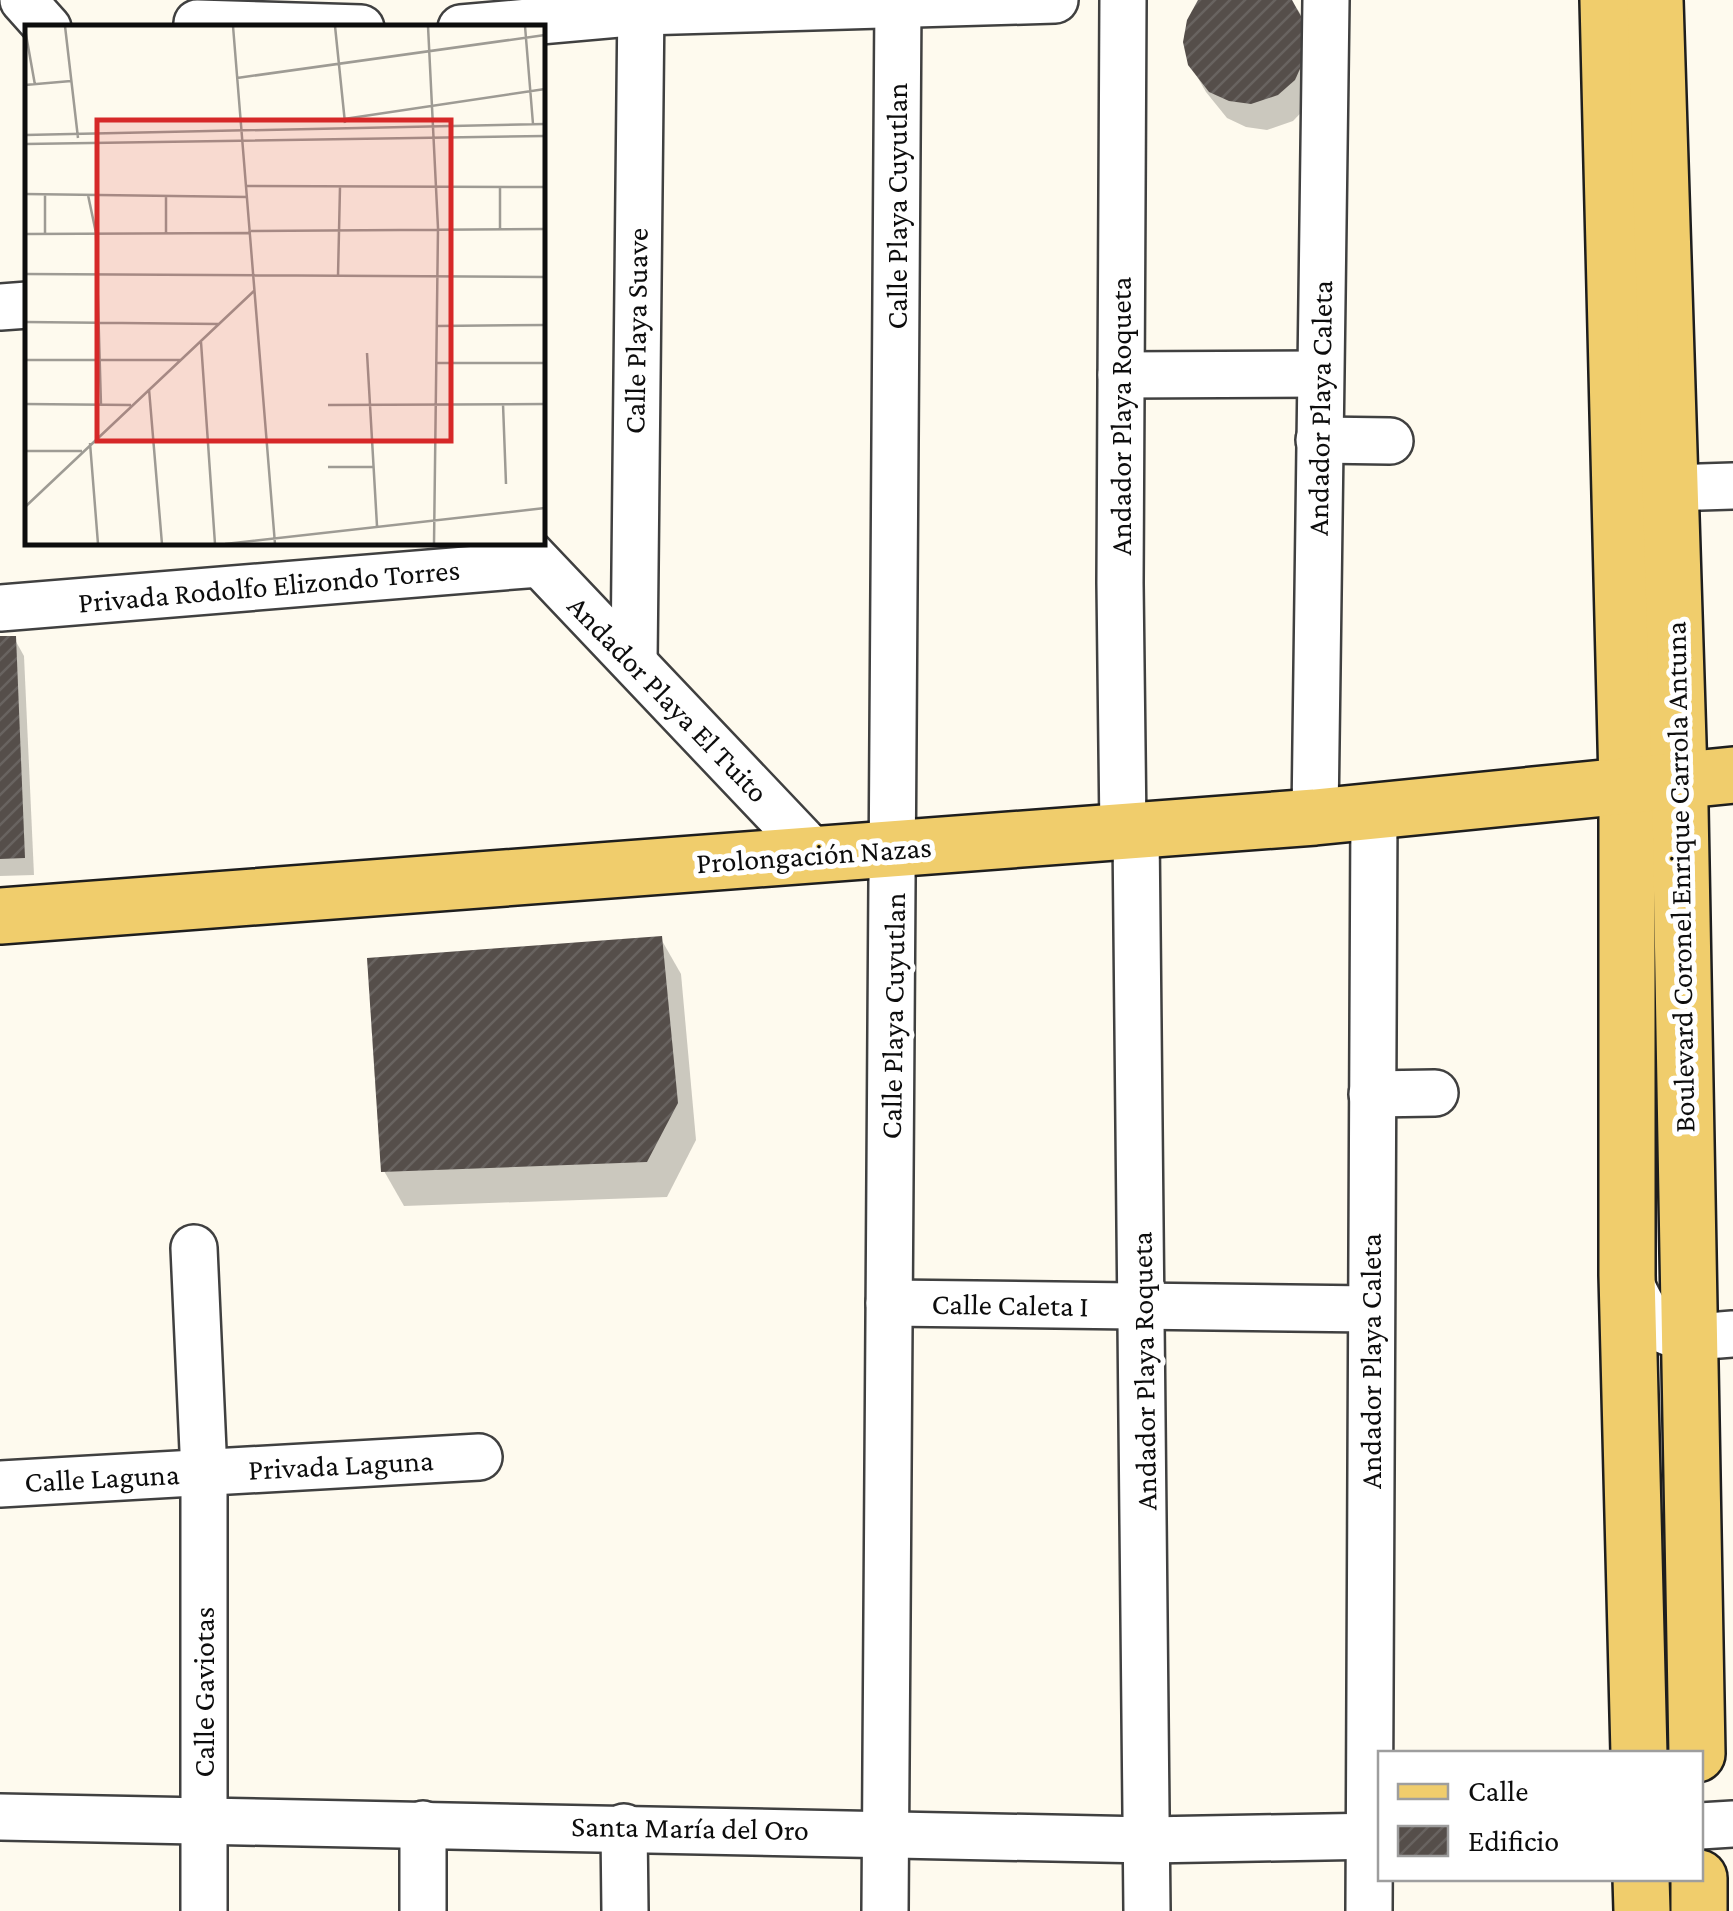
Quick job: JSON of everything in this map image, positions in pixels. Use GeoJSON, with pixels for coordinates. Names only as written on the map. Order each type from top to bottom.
{"type":"FeatureCollection","features":[{"type":"Feature","properties":{"kind":"main road","name":"Boulevard Coronel Enrique Carrola Antuna"},"geometry":{"type":"LineString","coordinates":[[1608,0],[1645,489],[1680,793],[1627,1275],[1639,1751]]}},
{"type":"Feature","properties":{"kind":"main road","name":"Boulevard Coronel Enrique Carrola Antuna"},"geometry":{"type":"LineString","coordinates":[[1655,0],[1645,489],[1677,717],[1712,1336],[1696,1751]]}},
{"type":"Feature","properties":{"kind":"main road"},"geometry":{"type":"LineString","coordinates":[[1677,717],[1733,750]]}},
{"type":"Feature","properties":{"kind":"main road","name":"Prolongación Nazas"},"geometry":{"type":"LineString","coordinates":[[0,916],[1374,811],[1680,793],[1733,774]]}},
{"type":"Feature","properties":{"kind":"main road"},"geometry":{"type":"LineString","coordinates":[[1642,1881],[1642,1911]]}},
{"type":"Feature","properties":{"kind":"main road"},"geometry":{"type":"LineString","coordinates":[[1698,1881],[1699,1911]]}},
{"type":"Feature","properties":{"kind":"street"},"geometry":{"type":"LineString","coordinates":[[23,0],[45,25]]}},
{"type":"Feature","properties":{"kind":"street"},"geometry":{"type":"LineString","coordinates":[[486,25],[641,6],[1056,0]]}},
{"type":"Feature","properties":{"kind":"street","name":"Andador Playa Roqueta"},"geometry":{"type":"LineString","coordinates":[[1123,0],[1121,374],[1144,1307],[1147,1911]]}},
{"type":"Feature","properties":{"kind":"street","name":"Andador Playa Caleta"},"geometry":{"type":"LineString","coordinates":[[1315,817],[1326,0]]}},
{"type":"Feature","properties":{"kind":"street","name":"Calle Playa Cuyutlan"},"geometry":{"type":"LineString","coordinates":[[885,1911],[898,4]]}},
{"type":"Feature","properties":{"kind":"street","name":"Calle Playa Suave"},"geometry":{"type":"LineString","coordinates":[[634,662],[641,6]]}},
{"type":"Feature","properties":{"kind":"street"},"geometry":{"type":"LineString","coordinates":[[197,17],[316,25]]}},
{"type":"Feature","properties":{"kind":"street"},"geometry":{"type":"LineString","coordinates":[[0,307],[25,304]]}},
{"type":"Feature","properties":{"kind":"street"},"geometry":{"type":"LineString","coordinates":[[1121,374],[1320,374]]}},
{"type":"Feature","properties":{"kind":"street"},"geometry":{"type":"LineString","coordinates":[[1319,440],[1390,441]]}},
{"type":"Feature","properties":{"kind":"street"},"geometry":{"type":"LineString","coordinates":[[1645,489],[1733,486]]}},
{"type":"Feature","properties":{"kind":"street","name":"Andador Playa El Tuito"},"geometry":{"type":"LineString","coordinates":[[529,553],[817,856]]}},
{"type":"Feature","properties":{"kind":"street","name":"Privada Rodolfo Elizondo Torres"},"geometry":{"type":"LineString","coordinates":[[0,608],[529,553]]}},
{"type":"Feature","properties":{"kind":"street","name":"Andador Playa Caleta"},"geometry":{"type":"LineString","coordinates":[[1369,1911],[1375,1836],[1371,1310],[1374,811]]}},
{"type":"Feature","properties":{"kind":"street"},"geometry":{"type":"LineString","coordinates":[[1372,1094],[1435,1093]]}},
{"type":"Feature","properties":{"kind":"street","name":"Calle Gaviotas"},"geometry":{"type":"LineString","coordinates":[[194,1248],[204,1472],[204,1911]]}},
{"type":"Feature","properties":{"kind":"street"},"geometry":{"type":"LineString","coordinates":[[1627,1275],[1644,1314],[1656,1328],[1675,1338],[1712,1336]]}},
{"type":"Feature","properties":{"kind":"street","name":"Calle Caleta I"},"geometry":{"type":"LineString","coordinates":[[889,1303],[1371,1310]]}},
{"type":"Feature","properties":{"kind":"street","name":"Privada Laguna"},"geometry":{"type":"LineString","coordinates":[[204,1472],[478,1457]]}},
{"type":"Feature","properties":{"kind":"street","name":"Calle Laguna"},"geometry":{"type":"LineString","coordinates":[[0,1484],[204,1472]]}},
{"type":"Feature","properties":{"kind":"street","name":"Santa María del Oro"},"geometry":{"type":"LineString","coordinates":[[0,1817],[1148,1840],[1375,1836]]}},
{"type":"Feature","properties":{"kind":"street"},"geometry":{"type":"LineString","coordinates":[[423,1824],[423,1911]]}},
{"type":"Feature","properties":{"kind":"street"},"geometry":{"type":"LineString","coordinates":[[1703,1826],[1733,1824]]}},
{"type":"Feature","properties":{"kind":"street"},"geometry":{"type":"LineString","coordinates":[[624,1827],[625,1911]]}},
{"type":"Feature","properties":{"kind":"building"},"geometry":{"type":"Polygon","coordinates":[[[1198,0],[1292,0],[1308,29],[1308,51],[1295,80],[1278,95],[1251,104],[1229,101],[1209,92],[1188,65],[1183,42],[1187,20],[1198,0]]]}},
{"type":"Feature","properties":{"kind":"building"},"geometry":{"type":"Polygon","coordinates":[[[0,636],[16,636],[25,858],[0,859],[0,636]]]}},
{"type":"Feature","properties":{"kind":"building"},"geometry":{"type":"Polygon","coordinates":[[[662,936],[678,1103],[647,1162],[381,1172],[367,958],[662,936]]]}}]}
